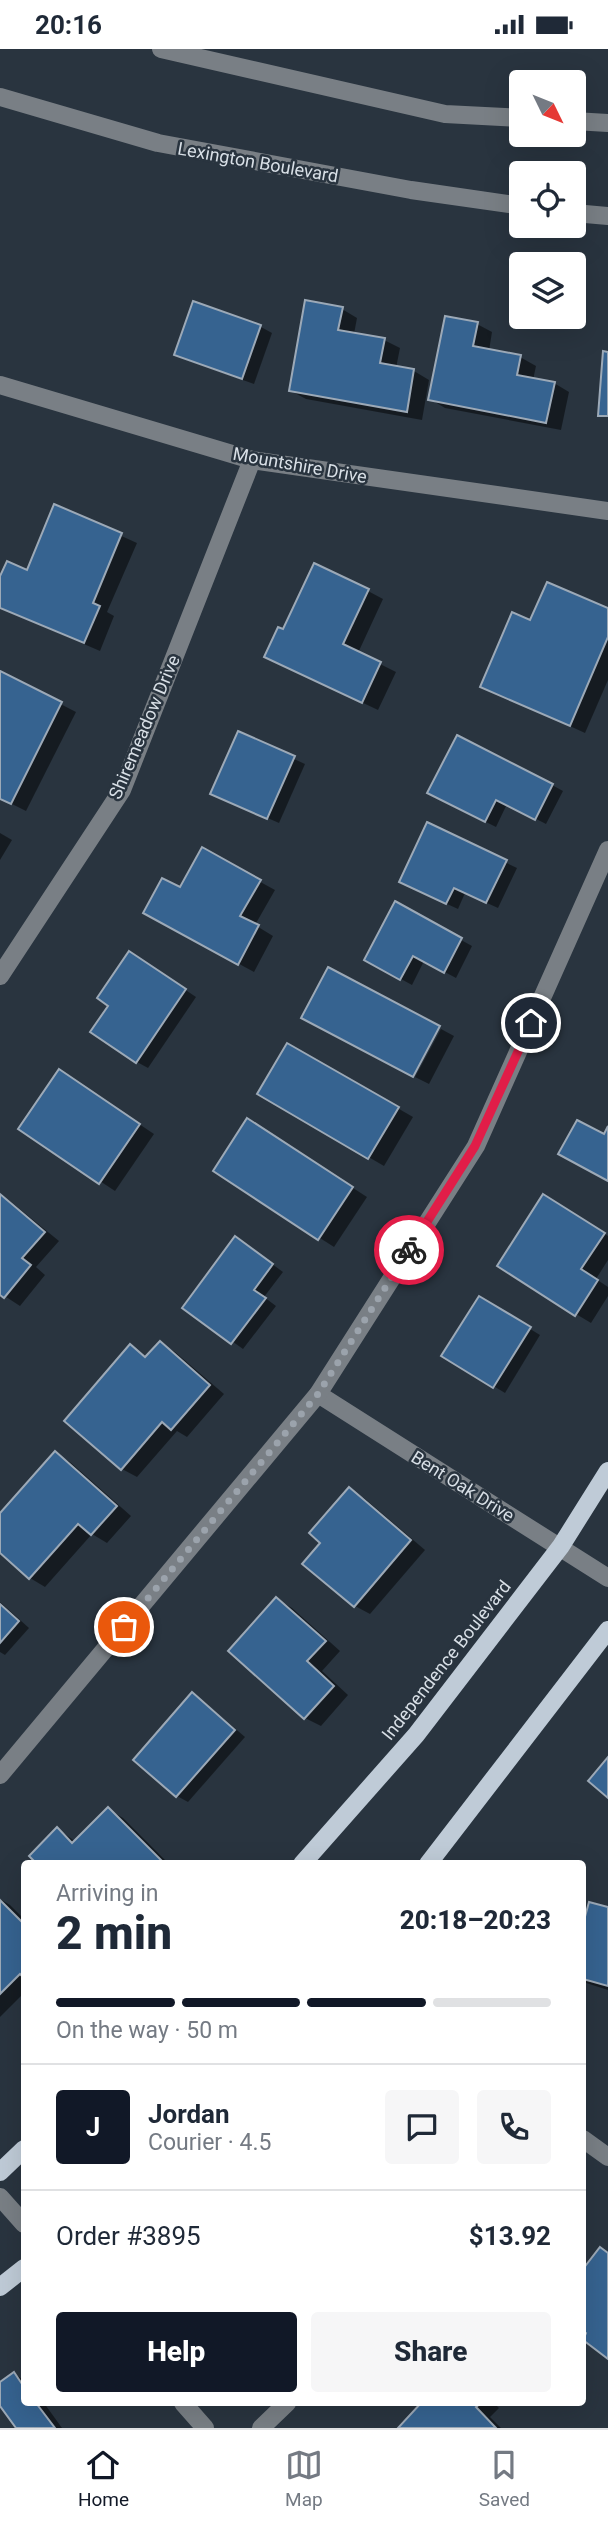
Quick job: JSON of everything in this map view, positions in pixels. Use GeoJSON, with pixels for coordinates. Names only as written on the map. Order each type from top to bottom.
{"type":"FeatureCollection","features":[{"type":"Feature","properties":{"kind":"main road","name":"Independence Boulevard"},"geometry":{"type":"LineString","coordinates":[[306,1860],[416,1735],[561,1546],[608,1471]]}},
{"type":"Feature","properties":{"kind":"main road"},"geometry":{"type":"LineString","coordinates":[[431,1860],[608,1630]]}},
{"type":"Feature","properties":{"kind":"main road"},"geometry":{"type":"LineString","coordinates":[[0,2172],[21,2152]]}},
{"type":"Feature","properties":{"kind":"main road"},"geometry":{"type":"LineString","coordinates":[[0,2287],[21,2270]]}},
{"type":"Feature","properties":{"kind":"street"},"geometry":{"type":"LineString","coordinates":[[161,49],[445,114],[509,117]]}},
{"type":"Feature","properties":{"kind":"street","name":"Lexington Boulevard"},"geometry":{"type":"LineString","coordinates":[[0,97],[158,143],[411,190],[509,204]]}},
{"type":"Feature","properties":{"kind":"street"},"geometry":{"type":"LineString","coordinates":[[586,122],[608,123]]}},
{"type":"Feature","properties":{"kind":"street"},"geometry":{"type":"LineString","coordinates":[[586,214],[608,216]]}},
{"type":"Feature","properties":{"kind":"street","name":"Mountshire Drive"},"geometry":{"type":"LineString","coordinates":[[0,385],[252,460],[608,511]]}},
{"type":"Feature","properties":{"kind":"street","name":"Shiremeadow Drive"},"geometry":{"type":"LineString","coordinates":[[0,976],[122,790],[252,460]]}},
{"type":"Feature","properties":{"kind":"street"},"geometry":{"type":"LineString","coordinates":[[0,1775],[318,1394],[475,1146],[608,850]]}},
{"type":"Feature","properties":{"kind":"street","name":"Bent Oak Drive"},"geometry":{"type":"LineString","coordinates":[[318,1394],[608,1578]]}},
{"type":"Feature","properties":{"kind":"street"},"geometry":{"type":"LineString","coordinates":[[586,2141],[608,2157]]}},
{"type":"Feature","properties":{"kind":"street"},"geometry":{"type":"LineString","coordinates":[[0,2197],[21,2221]]}},
{"type":"Feature","properties":{"kind":"street"},"geometry":{"type":"LineString","coordinates":[[186,2406],[205,2428]]}},
{"type":"Feature","properties":{"kind":"street"},"geometry":{"type":"LineString","coordinates":[[261,2428],[285,2406]]}},
{"type":"Feature","properties":{"kind":"building"},"geometry":{"type":"Polygon","coordinates":[[[305,300],[343,307],[338,330],[385,338],[380,363],[414,369],[407,412],[289,391],[305,300]]]}},
{"type":"Feature","properties":{"kind":"building"},"geometry":{"type":"Polygon","coordinates":[[[193,301],[261,325],[242,379],[174,355],[193,301]]]}},
{"type":"Feature","properties":{"kind":"building"},"geometry":{"type":"Polygon","coordinates":[[[445,316],[478,322],[473,346],[521,355],[517,375],[555,382],[546,423],[428,400],[445,316]]]}},
{"type":"Feature","properties":{"kind":"building"},"geometry":{"type":"Polygon","coordinates":[[[603,351],[608,352],[608,416],[598,416],[603,351]]]}},
{"type":"Feature","properties":{"kind":"building"},"geometry":{"type":"Polygon","coordinates":[[[54,504],[122,533],[93,603],[100,606],[84,643],[0,608],[0,576],[7,561],[27,570],[54,504]]]}},
{"type":"Feature","properties":{"kind":"building"},"geometry":{"type":"Polygon","coordinates":[[[314,563],[369,589],[343,644],[381,662],[362,703],[264,657],[278,627],[283,629],[314,563]]]}},
{"type":"Feature","properties":{"kind":"building"},"geometry":{"type":"Polygon","coordinates":[[[547,582],[608,608],[608,637],[570,726],[480,687],[512,612],[530,620],[547,582]]]}},
{"type":"Feature","properties":{"kind":"building"},"geometry":{"type":"Polygon","coordinates":[[[0,671],[62,702],[11,804],[0,799],[0,671]]]}},
{"type":"Feature","properties":{"kind":"building"},"geometry":{"type":"Polygon","coordinates":[[[238,731],[295,756],[267,819],[210,794],[238,731]]]}},
{"type":"Feature","properties":{"kind":"building"},"geometry":{"type":"Polygon","coordinates":[[[457,735],[553,784],[535,820],[496,800],[485,822],[427,793],[457,735]]]}},
{"type":"Feature","properties":{"kind":"building"},"geometry":{"type":"Polygon","coordinates":[[[427,822],[507,860],[486,903],[454,888],[446,904],[399,882],[427,822]]]}},
{"type":"Feature","properties":{"kind":"building"},"geometry":{"type":"Polygon","coordinates":[[[202,847],[261,880],[240,916],[259,925],[238,965],[143,913],[162,878],[180,887],[202,847]]]}},
{"type":"Feature","properties":{"kind":"building"},"geometry":{"type":"Polygon","coordinates":[[[395,901],[462,938],[444,973],[413,956],[400,980],[364,960],[395,901]]]}},
{"type":"Feature","properties":{"kind":"building"},"geometry":{"type":"Polygon","coordinates":[[[129,951],[186,989],[136,1063],[90,1032],[108,1006],[97,998],[129,951]]]}},
{"type":"Feature","properties":{"kind":"building"},"geometry":{"type":"Polygon","coordinates":[[[328,967],[440,1026],[413,1077],[301,1018],[328,967]]]}},
{"type":"Feature","properties":{"kind":"building"},"geometry":{"type":"Polygon","coordinates":[[[287,1043],[399,1107],[368,1159],[257,1094],[287,1043]]]}},
{"type":"Feature","properties":{"kind":"building"},"geometry":{"type":"Polygon","coordinates":[[[59,1069],[140,1124],[99,1184],[18,1129],[59,1069]]]}},
{"type":"Feature","properties":{"kind":"building"},"geometry":{"type":"Polygon","coordinates":[[[247,1118],[353,1187],[318,1240],[213,1171],[247,1118]]]}},
{"type":"Feature","properties":{"kind":"building"},"geometry":{"type":"Polygon","coordinates":[[[577,1120],[604,1134],[608,1126],[608,1181],[558,1154],[577,1120]]]}},
{"type":"Feature","properties":{"kind":"building"},"geometry":{"type":"Polygon","coordinates":[[[0,1194],[45,1232],[22,1258],[31,1265],[4,1298],[0,1295],[0,1194]]]}},
{"type":"Feature","properties":{"kind":"building"},"geometry":{"type":"Polygon","coordinates":[[[543,1194],[605,1233],[581,1269],[598,1280],[575,1316],[497,1266],[543,1194]]]}},
{"type":"Feature","properties":{"kind":"building"},"geometry":{"type":"Polygon","coordinates":[[[235,1236],[273,1264],[254,1290],[266,1298],[231,1344],[182,1308],[235,1236]]]}},
{"type":"Feature","properties":{"kind":"building"},"geometry":{"type":"Polygon","coordinates":[[[479,1296],[531,1327],[493,1388],[441,1356],[479,1296]]]}},
{"type":"Feature","properties":{"kind":"building"},"geometry":{"type":"Polygon","coordinates":[[[160,1341],[210,1385],[171,1430],[162,1422],[121,1470],[64,1421],[130,1344],[145,1357],[160,1341]]]}},
{"type":"Feature","properties":{"kind":"building"},"geometry":{"type":"Polygon","coordinates":[[[55,1451],[117,1506],[91,1535],[78,1524],[29,1579],[0,1553],[0,1513],[55,1451]]]}},
{"type":"Feature","properties":{"kind":"building"},"geometry":{"type":"Polygon","coordinates":[[[349,1487],[411,1540],[354,1607],[302,1564],[320,1543],[309,1533],[349,1487]]]}},
{"type":"Feature","properties":{"kind":"building"},"geometry":{"type":"Polygon","coordinates":[[[276,1597],[326,1641],[307,1661],[334,1686],[304,1719],[228,1651],[276,1597]]]}},
{"type":"Feature","properties":{"kind":"building"},"geometry":{"type":"Polygon","coordinates":[[[0,1604],[19,1621],[0,1643],[0,1604]]]}},
{"type":"Feature","properties":{"kind":"building"},"geometry":{"type":"Polygon","coordinates":[[[192,1692],[235,1730],[176,1797],[133,1760],[192,1692]]]}},
{"type":"Feature","properties":{"kind":"building"},"geometry":{"type":"Polygon","coordinates":[[[608,1757],[608,1798],[588,1781],[608,1757]]]}},
{"type":"Feature","properties":{"kind":"building"},"geometry":{"type":"Polygon","coordinates":[[[108,1807],[161,1860],[33,1860],[29,1856],[57,1827],[72,1843],[108,1807]]]}},
{"type":"Feature","properties":{"kind":"building"},"geometry":{"type":"Polygon","coordinates":[[[0,1900],[21,1921],[21,1975],[0,1994],[0,1900]]]}},
{"type":"Feature","properties":{"kind":"building"},"geometry":{"type":"Polygon","coordinates":[[[589,1902],[608,1907],[608,1986],[586,1980],[586,1913],[589,1902]]]}},
{"type":"Feature","properties":{"kind":"building"},"geometry":{"type":"Polygon","coordinates":[[[600,2247],[608,2253],[608,2359],[586,2342],[586,2265],[600,2247]]]}},
{"type":"Feature","properties":{"kind":"building"},"geometry":{"type":"Polygon","coordinates":[[[14,2372],[21,2382],[21,2406],[38,2406],[55,2428],[16,2428],[0,2406],[0,2382],[14,2372]]]}},
{"type":"Feature","properties":{"kind":"building"},"geometry":{"type":"Polygon","coordinates":[[[418,2406],[477,2406],[496,2428],[398,2428],[418,2406]]]}},
{"type":"Feature","properties":{"kind":"way so far"},"geometry":{"type":"LineString","coordinates":[[124,1627],[318,1394],[409,1250]]}},
{"type":"Feature","properties":{"kind":"route"},"geometry":{"type":"LineString","coordinates":[[409,1250],[475,1146],[531,1023]]}}]}
